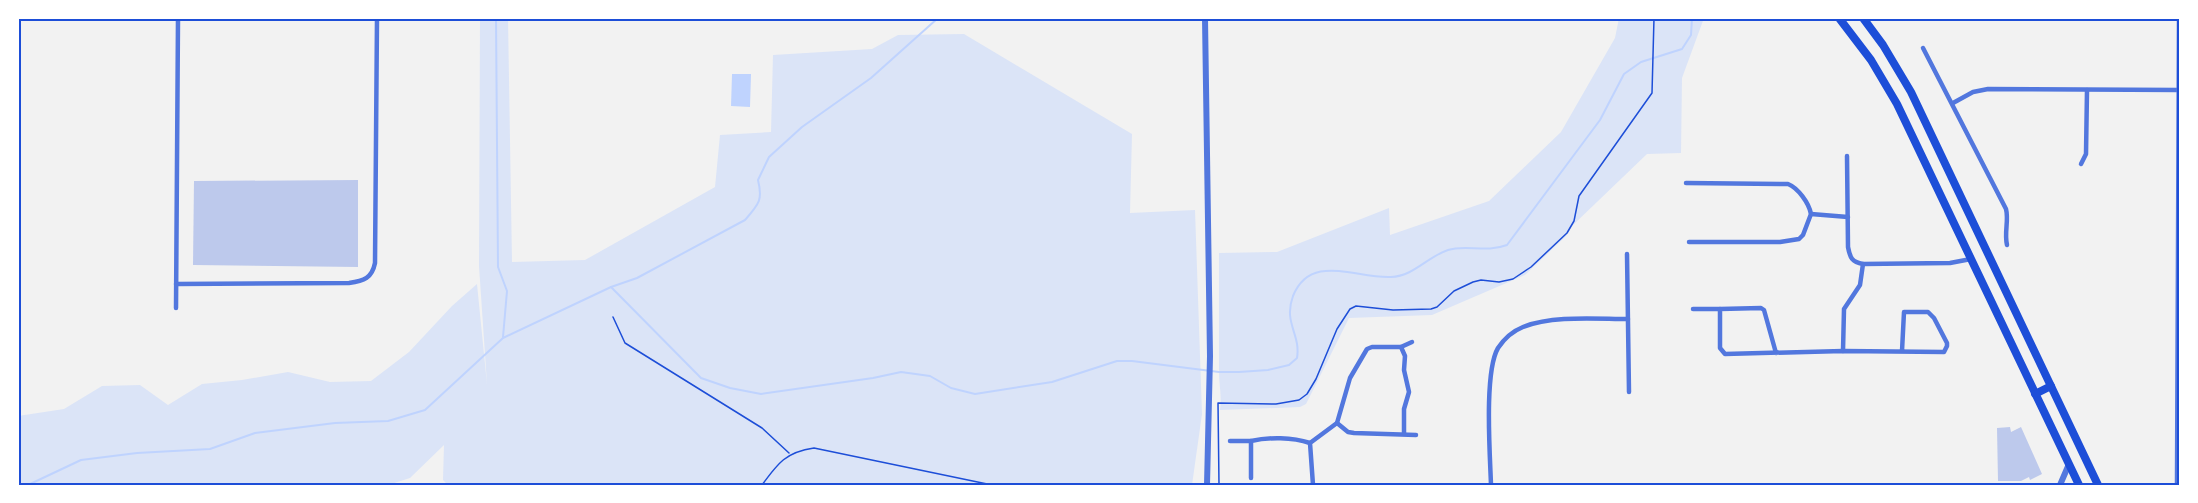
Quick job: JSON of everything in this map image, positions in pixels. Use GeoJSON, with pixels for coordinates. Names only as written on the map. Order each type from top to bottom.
{"type":"FeatureCollection","features":[{"type":"Feature","properties":{"kind":"highway"},"geometry":{"type":"LineString","coordinates":[[1839,18],[1866,52],[1887,85],[2079,485]]}},
{"type":"Feature","properties":{"kind":"highway"},"geometry":{"type":"LineString","coordinates":[[1863,18],[1893,60],[1911,92],[2098,485]]}},
{"type":"Feature","properties":{"kind":"highway"},"geometry":{"type":"LineString","coordinates":[[2035,394],[2051,386]]}},
{"type":"Feature","properties":{"kind":"street"},"geometry":{"type":"LineString","coordinates":[[176,308],[178,18]]}},
{"type":"Feature","properties":{"kind":"street"},"geometry":{"type":"LineString","coordinates":[[176,284],[349,283],[360,282],[370,276],[375,263],[377,18]]}},
{"type":"Feature","properties":{"kind":"street"},"geometry":{"type":"LineString","coordinates":[[1206,18],[1210,356],[1207,485]]}},
{"type":"Feature","properties":{"kind":"street"},"geometry":{"type":"LineString","coordinates":[[2177,485],[2179,18]]}},
{"type":"Feature","properties":{"kind":"street"},"geometry":{"type":"LineString","coordinates":[[1923,48],[2006,209],[2008,216],[2005,235],[2007,245]]}},
{"type":"Feature","properties":{"kind":"street"},"geometry":{"type":"LineString","coordinates":[[1953,103],[1973,92],[1984,90],[2178,90]]}},
{"type":"Feature","properties":{"kind":"street"},"geometry":{"type":"LineString","coordinates":[[2081,164],[2086,154],[2087,90]]}},
{"type":"Feature","properties":{"kind":"street"},"geometry":{"type":"LineString","coordinates":[[1847,156],[1850,256],[1854,262],[1863,264],[1950,263],[1971,259]]}},
{"type":"Feature","properties":{"kind":"street"},"geometry":{"type":"LineString","coordinates":[[1686,183],[1788,184],[1792,185],[1806,202],[1811,214],[1803,235],[1799,239],[1780,242],[1689,242]]}},
{"type":"Feature","properties":{"kind":"street"},"geometry":{"type":"LineString","coordinates":[[1811,214],[1848,218]]}},
{"type":"Feature","properties":{"kind":"street"},"geometry":{"type":"LineString","coordinates":[[1627,254],[1629,392]]}},
{"type":"Feature","properties":{"kind":"street"},"geometry":{"type":"LineString","coordinates":[[1843,351],[1844,309],[1860,285],[1863,264]]}},
{"type":"Feature","properties":{"kind":"street"},"geometry":{"type":"LineString","coordinates":[[1694,309],[1761,308],[1764,310],[1776,353]]}},
{"type":"Feature","properties":{"kind":"street"},"geometry":{"type":"LineString","coordinates":[[1720,309],[1719,348],[1725,354],[1843,351],[1944,352],[1947,343],[1932,315],[1928,312],[1904,312],[1902,351]]}},
{"type":"Feature","properties":{"kind":"street"},"geometry":{"type":"LineString","coordinates":[[1491,485],[1490,377],[1498,348],[1507,337],[1522,327],[1538,323],[1628,319]]}},
{"type":"Feature","properties":{"kind":"street"},"geometry":{"type":"LineString","coordinates":[[1310,443],[1337,423],[1350,378],[1367,349],[1401,347],[1412,342]]}},
{"type":"Feature","properties":{"kind":"street"},"geometry":{"type":"LineString","coordinates":[[1401,347],[1405,356],[1404,370],[1409,392],[1404,409],[1404,433]]}},
{"type":"Feature","properties":{"kind":"street"},"geometry":{"type":"LineString","coordinates":[[1337,423],[1348,432],[1354,433],[1416,435]]}},
{"type":"Feature","properties":{"kind":"street"},"geometry":{"type":"LineString","coordinates":[[1230,441],[1261,439],[1300,440],[1310,443]]}},
{"type":"Feature","properties":{"kind":"street"},"geometry":{"type":"LineString","coordinates":[[1251,441],[1251,478]]}},
{"type":"Feature","properties":{"kind":"street"},"geometry":{"type":"LineString","coordinates":[[1310,443],[1313,485]]}},
{"type":"Feature","properties":{"kind":"street"},"geometry":{"type":"LineString","coordinates":[[2060,485],[2069,464]]}},
{"type":"Feature","properties":{"kind":"path"},"geometry":{"type":"LineString","coordinates":[[1215,485],[1220,485],[1218,403],[1275,404],[1299,400],[1307,394],[1316,379],[1337,329],[1350,309],[1356,306],[1392,310],[1437,307],[1454,291],[1473,282],[1481,280],[1499,282],[1513,279],[1531,267],[1567,233],[1574,221],[1579,196],[1652,93],[1654,18]]}},
{"type":"Feature","properties":{"kind":"path"},"geometry":{"type":"LineString","coordinates":[[613,316],[624,343],[762,428],[790,454]]}},
{"type":"Feature","properties":{"kind":"path"},"geometry":{"type":"LineString","coordinates":[[762,485],[782,460],[790,454],[814,448],[992,485]]}},
{"type":"Feature","properties":{"kind":"shaded area"},"geometry":{"type":"Polygon","coordinates":[[[480,18],[508,18],[512,262],[585,260],[715,187],[720,135],[771,132],[773,55],[872,49],[898,35],[964,34],[1132,134],[1130,213],[1195,210],[1202,414],[1192,485],[448,485],[443,480],[444,445],[410,478],[388,485],[18,485],[18,416],[64,409],[102,386],[140,385],[168,405],[202,384],[288,372],[330,382],[371,381],[409,352],[452,306],[477,284],[487,384],[479,266],[480,18]]]}},
{"type":"Feature","properties":{"kind":"shaded area"},"geometry":{"type":"Polygon","coordinates":[[[1619,18],[1704,18],[1682,78],[1681,153],[1647,154],[1525,275],[1432,315],[1349,318],[1306,404],[1300,407],[1220,410],[1219,253],[1277,252],[1389,208],[1390,235],[1489,201],[1561,132],[1615,38],[1619,18]]]}},
{"type":"Feature","properties":{"kind":"water"},"geometry":{"type":"Polygon","coordinates":[[[732,74],[751,74],[750,107],[731,106],[732,74]]]}},
{"type":"Feature","properties":{"kind":"building"},"geometry":{"type":"Polygon","coordinates":[[[358,180],[358,267],[193,265],[194,181],[358,180]]]}},
{"type":"Feature","properties":{"kind":"building"},"geometry":{"type":"Polygon","coordinates":[[[2010,427],[2011,432],[2021,427],[2042,474],[2030,480],[2029,477],[2021,481],[1998,481],[1997,428],[2010,427]]]}},
{"type":"Feature","properties":{"kind":"waterway"},"geometry":{"type":"LineString","coordinates":[[496,18],[498,267],[507,291],[503,337]]}},
{"type":"Feature","properties":{"kind":"waterway"},"geometry":{"type":"LineString","coordinates":[[28,485],[81,460],[137,453],[210,449],[255,433],[335,423],[388,421],[425,410],[503,338],[611,287],[637,278],[745,220],[759,201],[758,180],[769,157],[802,127],[871,78],[938,18]]}},
{"type":"Feature","properties":{"kind":"waterway"},"geometry":{"type":"LineString","coordinates":[[611,287],[701,378],[730,388],[761,394],[901,372],[930,376],[951,388],[975,394],[1052,382],[1117,361],[1219,372],[1268,370],[1289,365],[1297,358],[1298,350],[1291,321],[1290,305],[1301,283],[1311,275],[1323,271],[1377,277],[1399,276],[1448,250],[1507,245],[1600,120],[1624,74],[1641,62],[1682,49],[1691,35],[1692,18]]}}]}
